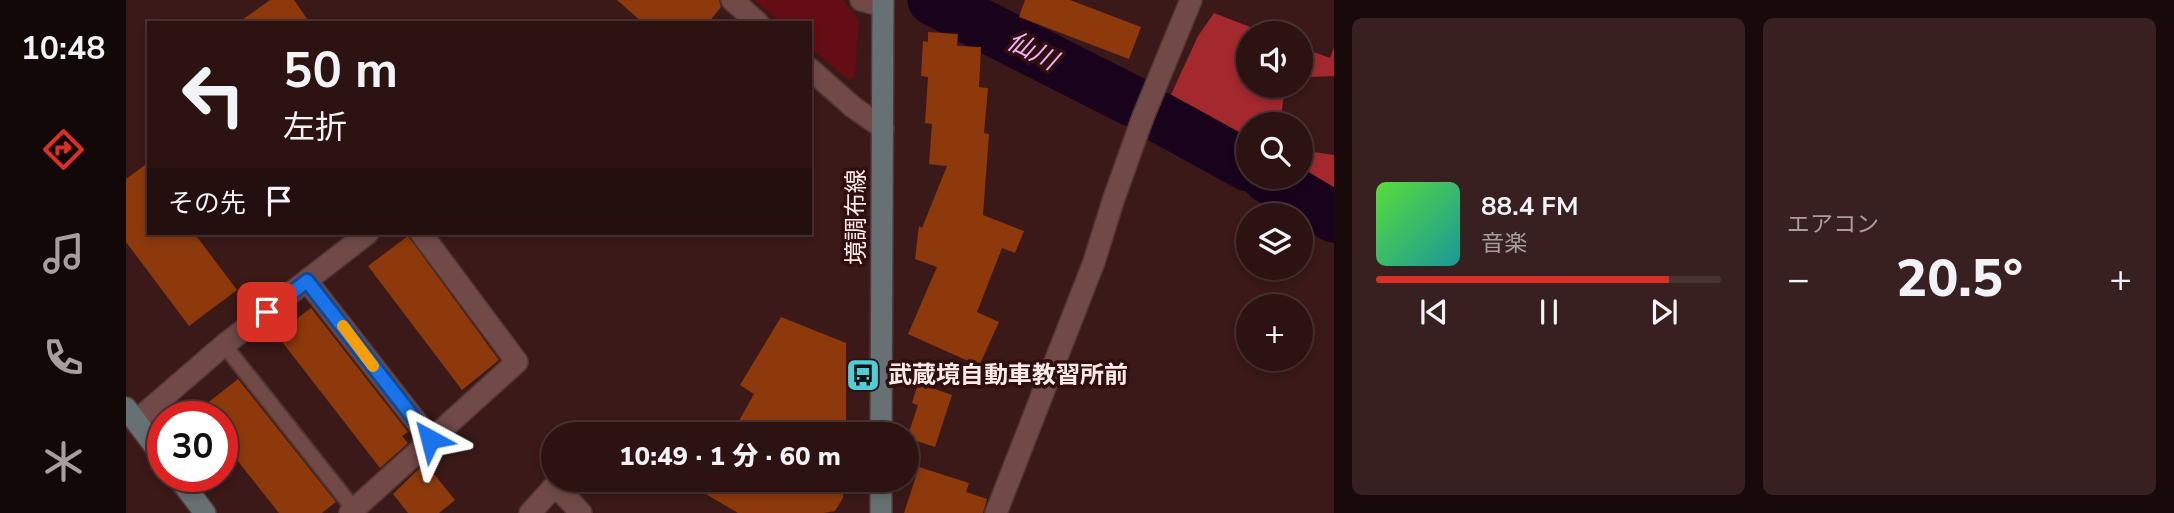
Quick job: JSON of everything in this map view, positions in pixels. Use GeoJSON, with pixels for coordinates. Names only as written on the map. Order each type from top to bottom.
{"type":"FeatureCollection","features":[{"type":"Feature","properties":{"kind":"main road","name":"境調布線"},"geometry":{"type":"LineString","coordinates":[[881,422],[883,3]]}},
{"type":"Feature","properties":{"kind":"main road"},"geometry":{"type":"LineString","coordinates":[[131,415],[147,436]]}},
{"type":"Feature","properties":{"kind":"main road"},"geometry":{"type":"LineString","coordinates":[[189,492],[205,513]]}},
{"type":"Feature","properties":{"kind":"main road"},"geometry":{"type":"LineString","coordinates":[[881,492],[881,513]]}},
{"type":"Feature","properties":{"kind":"street"},"geometry":{"type":"LineString","coordinates":[[732,0],[756,21]]}},
{"type":"Feature","properties":{"kind":"street"},"geometry":{"type":"LineString","coordinates":[[861,0],[883,3]]}},
{"type":"Feature","properties":{"kind":"street"},"geometry":{"type":"LineString","coordinates":[[996,513],[1094,261],[1143,117],[1191,0]]}},
{"type":"Feature","properties":{"kind":"street"},"geometry":{"type":"LineString","coordinates":[[812,71],[853,107],[883,128]]}},
{"type":"Feature","properties":{"kind":"street"},"geometry":{"type":"LineString","coordinates":[[131,415],[365,235]]}},
{"type":"Feature","properties":{"kind":"street"},"geometry":{"type":"LineString","coordinates":[[352,511],[517,362],[422,235]]}},
{"type":"Feature","properties":{"kind":"street"},"geometry":{"type":"LineString","coordinates":[[307,281],[430,439]]}},
{"type":"Feature","properties":{"kind":"street"},"geometry":{"type":"LineString","coordinates":[[530,513],[549,492]]}},
{"type":"Feature","properties":{"kind":"street"},"geometry":{"type":"LineString","coordinates":[[565,492],[581,513]]}},
{"type":"Feature","properties":{"kind":"lane"},"geometry":{"type":"LineString","coordinates":[[224,345],[352,511]]}},
{"type":"Feature","properties":{"kind":"shaded area"},"geometry":{"type":"Polygon","coordinates":[[[754,0],[843,0],[859,20],[855,76],[849,80],[812,50],[812,21],[779,21],[754,0]]]}},
{"type":"Feature","properties":{"kind":"shaded area"},"geometry":{"type":"Polygon","coordinates":[[[1214,13],[1236,21],[1236,98],[1283,98],[1282,112],[1236,112],[1236,149],[1163,112],[1198,36],[1214,13]]]}},
{"type":"Feature","properties":{"kind":"shaded area"},"geometry":{"type":"Polygon","coordinates":[[[1334,47],[1334,76],[1313,77],[1313,52],[1330,58],[1334,47]]]}},
{"type":"Feature","properties":{"kind":"shaded area"},"geometry":{"type":"Polygon","coordinates":[[[1313,152],[1334,155],[1334,198],[1313,188],[1313,152]]]}},
{"type":"Feature","properties":{"kind":"building"},"geometry":{"type":"Polygon","coordinates":[[[270,0],[294,0],[309,21],[241,21],[270,0]]]}},
{"type":"Feature","properties":{"kind":"building"},"geometry":{"type":"Polygon","coordinates":[[[617,0],[719,0],[721,7],[710,21],[641,21],[617,0]]]}},
{"type":"Feature","properties":{"kind":"building"},"geometry":{"type":"Polygon","coordinates":[[[1025,0],[1070,0],[1141,27],[1129,59],[1019,17],[1025,0]]]}},
{"type":"Feature","properties":{"kind":"building"},"geometry":{"type":"Polygon","coordinates":[[[928,32],[958,34],[957,46],[981,47],[979,87],[988,88],[984,133],[989,134],[983,215],[1024,231],[1015,253],[1002,248],[977,312],[999,322],[979,366],[908,334],[937,267],[915,259],[919,226],[922,228],[947,166],[929,164],[932,124],[925,123],[928,77],[921,76],[923,41],[928,42],[928,32]]]}},
{"type":"Feature","properties":{"kind":"building"},"geometry":{"type":"Polygon","coordinates":[[[147,163],[147,235],[196,235],[237,290],[189,326],[126,242],[126,179],[147,163]]]}},
{"type":"Feature","properties":{"kind":"building"},"geometry":{"type":"Polygon","coordinates":[[[408,236],[499,360],[462,390],[368,266],[408,236]]]}},
{"type":"Feature","properties":{"kind":"building"},"geometry":{"type":"Polygon","coordinates":[[[311,308],[408,432],[402,436],[408,443],[380,468],[276,334],[311,308]]]}},
{"type":"Feature","properties":{"kind":"building"},"geometry":{"type":"Polygon","coordinates":[[[781,317],[846,343],[846,422],[738,422],[754,394],[740,385],[781,317]]]}},
{"type":"Feature","properties":{"kind":"building"},"geometry":{"type":"Polygon","coordinates":[[[238,379],[336,502],[322,513],[279,513],[238,461],[238,401],[210,401],[238,379]]]}},
{"type":"Feature","properties":{"kind":"building"},"geometry":{"type":"Polygon","coordinates":[[[918,383],[952,395],[935,447],[919,442],[919,422],[912,422],[918,405],[912,403],[918,383]]]}},
{"type":"Feature","properties":{"kind":"building"},"geometry":{"type":"Polygon","coordinates":[[[425,463],[455,500],[439,513],[408,513],[393,494],[425,463]]]}},
{"type":"Feature","properties":{"kind":"building"},"geometry":{"type":"Polygon","coordinates":[[[919,467],[969,483],[966,492],[987,499],[983,513],[904,513],[911,492],[919,492],[919,467]]]}},
{"type":"Feature","properties":{"kind":"building"},"geometry":{"type":"Polygon","coordinates":[[[702,492],[843,492],[843,498],[835,511],[738,513],[702,492]]]}},
{"type":"Feature","properties":{"kind":"waterway","name":"仙川"},"geometry":{"type":"LineString","coordinates":[[933,0],[1132,101]]}},
{"type":"Feature","properties":{"kind":"waterway","name":"仙川"},"geometry":{"type":"LineString","coordinates":[[1159,117],[1236,159]]}},
{"type":"Feature","properties":{"kind":"waterway","name":"仙川"},"geometry":{"type":"LineString","coordinates":[[1287,189],[1334,217]]}},
{"type":"Feature","properties":{"kind":"slow traffic"},"geometry":{"type":"LineString","coordinates":[[343,326],[373,366]]}},
{"type":"Feature","properties":{"kind":"place","name":"武蔵境自動車教習所前"},"geometry":{"type":"Point","coordinates":[863,375]}},
{"type":"Feature","properties":{"kind":"route"},"geometry":{"type":"LineString","coordinates":[[267,312],[307,281],[430,439]]}}]}
